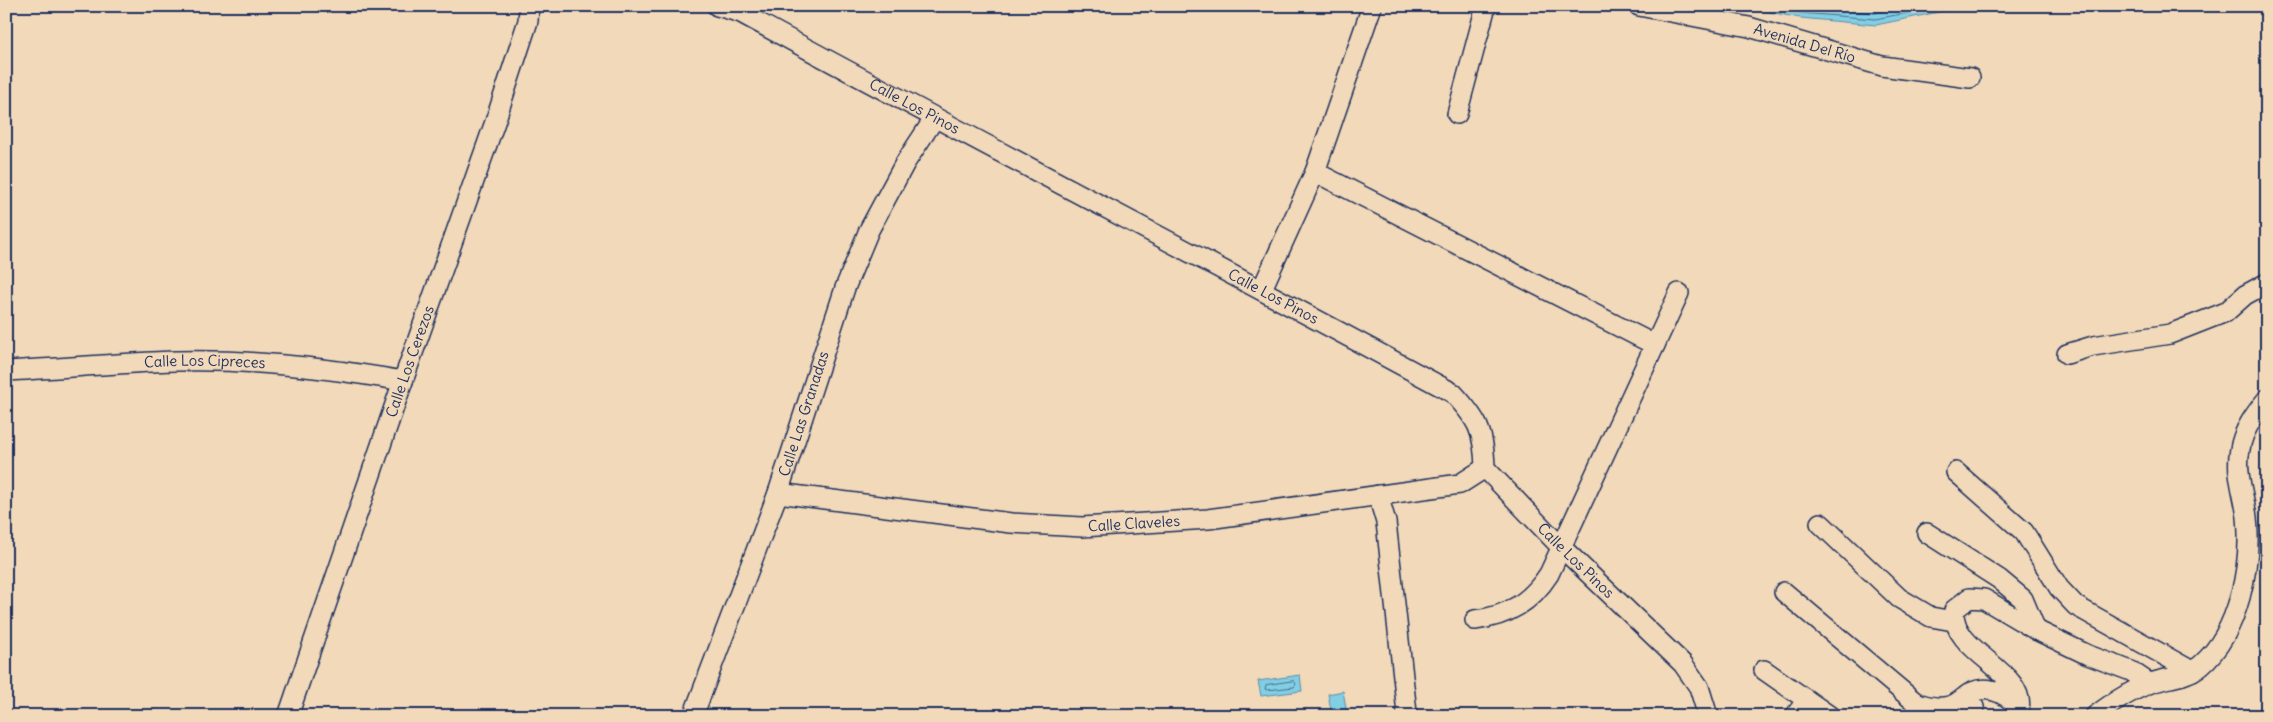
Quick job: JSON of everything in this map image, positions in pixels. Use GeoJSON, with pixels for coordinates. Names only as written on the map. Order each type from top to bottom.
{"type":"FeatureCollection","features":[{"type":"Feature","properties":{"kind":"street","name":"Calle Los Cerezos"},"geometry":{"type":"LineString","coordinates":[[288,716],[403,381],[495,122],[528,21],[529,6]]}},
{"type":"Feature","properties":{"kind":"street","name":"Calle Los Pinos"},"geometry":{"type":"LineString","coordinates":[[717,6],[741,13],[934,119],[1262,289],[1453,393],[1474,416],[1482,438],[1484,468],[1561,547],[1683,664],[1699,687],[1708,716]]}},
{"type":"Feature","properties":{"kind":"street"},"geometry":{"type":"LineString","coordinates":[[1262,289],[1315,172],[1372,6]]}},
{"type":"Feature","properties":{"kind":"street"},"geometry":{"type":"LineString","coordinates":[[1457,114],[1486,6]]}},
{"type":"Feature","properties":{"kind":"street","name":"Avenida Del Río"},"geometry":{"type":"LineString","coordinates":[[1639,6],[1749,27],[1882,66],[1970,78]]}},
{"type":"Feature","properties":{"kind":"street","name":"Calle Las Granadas"},"geometry":{"type":"LineString","coordinates":[[693,716],[778,493],[845,288],[869,230],[905,163],[934,119]]}},
{"type":"Feature","properties":{"kind":"street"},"geometry":{"type":"LineString","coordinates":[[1315,172],[1655,345]]}},
{"type":"Feature","properties":{"kind":"street"},"geometry":{"type":"LineString","coordinates":[[2067,354],[2093,346],[2170,334],[2226,312],[2245,295],[2267,283]]}},
{"type":"Feature","properties":{"kind":"street"},"geometry":{"type":"LineString","coordinates":[[1475,620],[1504,614],[1532,596],[1549,574],[1679,293]]}},
{"type":"Feature","properties":{"kind":"street","name":"Calle Los Cipreces"},"geometry":{"type":"LineString","coordinates":[[6,371],[178,361],[231,362],[344,371],[403,381]]}},
{"type":"Feature","properties":{"kind":"street"},"geometry":{"type":"LineString","coordinates":[[2095,716],[2149,683],[2192,671],[2202,665],[2225,633],[2240,597],[2245,579],[2248,541],[2245,507],[2239,476],[2240,448],[2249,423],[2267,399]]}},
{"type":"Feature","properties":{"kind":"street","name":"Calle Claveles"},"geometry":{"type":"LineString","coordinates":[[778,493],[1011,523],[1082,527],[1208,519],[1460,484],[1484,468]]}},
{"type":"Feature","properties":{"kind":"street"},"geometry":{"type":"LineString","coordinates":[[1956,472],[2024,532],[2059,588],[2076,606],[2192,671]]}},
{"type":"Feature","properties":{"kind":"street"},"geometry":{"type":"LineString","coordinates":[[1378,494],[1386,522],[1407,713]]}},
{"type":"Feature","properties":{"kind":"street"},"geometry":{"type":"LineString","coordinates":[[1820,523],[1899,598],[1931,617],[1953,621]]}},
{"type":"Feature","properties":{"kind":"street"},"geometry":{"type":"LineString","coordinates":[[1927,533],[1999,579],[2022,599],[2036,630]]}},
{"type":"Feature","properties":{"kind":"street"},"geometry":{"type":"LineString","coordinates":[[1784,592],[1915,702],[1940,708],[1956,704],[1976,691],[1990,690],[2005,696],[2020,713]]}},
{"type":"Feature","properties":{"kind":"street"},"geometry":{"type":"LineString","coordinates":[[2020,713],[2021,700],[2013,685],[1960,634],[1953,621],[1954,610],[1960,603],[1969,598],[1984,599],[2036,630],[2088,655],[2131,670],[2149,683]]}},
{"type":"Feature","properties":{"kind":"street"},"geometry":{"type":"LineString","coordinates":[[1764,670],[1830,716]]}},
{"type":"Feature","properties":{"kind":"street"},"geometry":{"type":"LineString","coordinates":[[1964,698],[1974,707],[1975,716]]}},
{"type":"Feature","properties":{"kind":"street"},"geometry":{"type":"LineString","coordinates":[[1795,716],[1806,700]]}},
{"type":"Feature","properties":{"kind":"water"},"geometry":{"type":"Polygon","coordinates":[[[1738,6],[1968,6],[1876,25],[1800,18],[1738,6]]]}},
{"type":"Feature","properties":{"kind":"water"},"geometry":{"type":"Polygon","coordinates":[[[1300,675],[1302,691],[1261,696],[1258,681],[1300,675]]]}},
{"type":"Feature","properties":{"kind":"water"},"geometry":{"type":"Polygon","coordinates":[[[1343,691],[1347,714],[1332,716],[1328,694],[1343,691]]]}}]}
